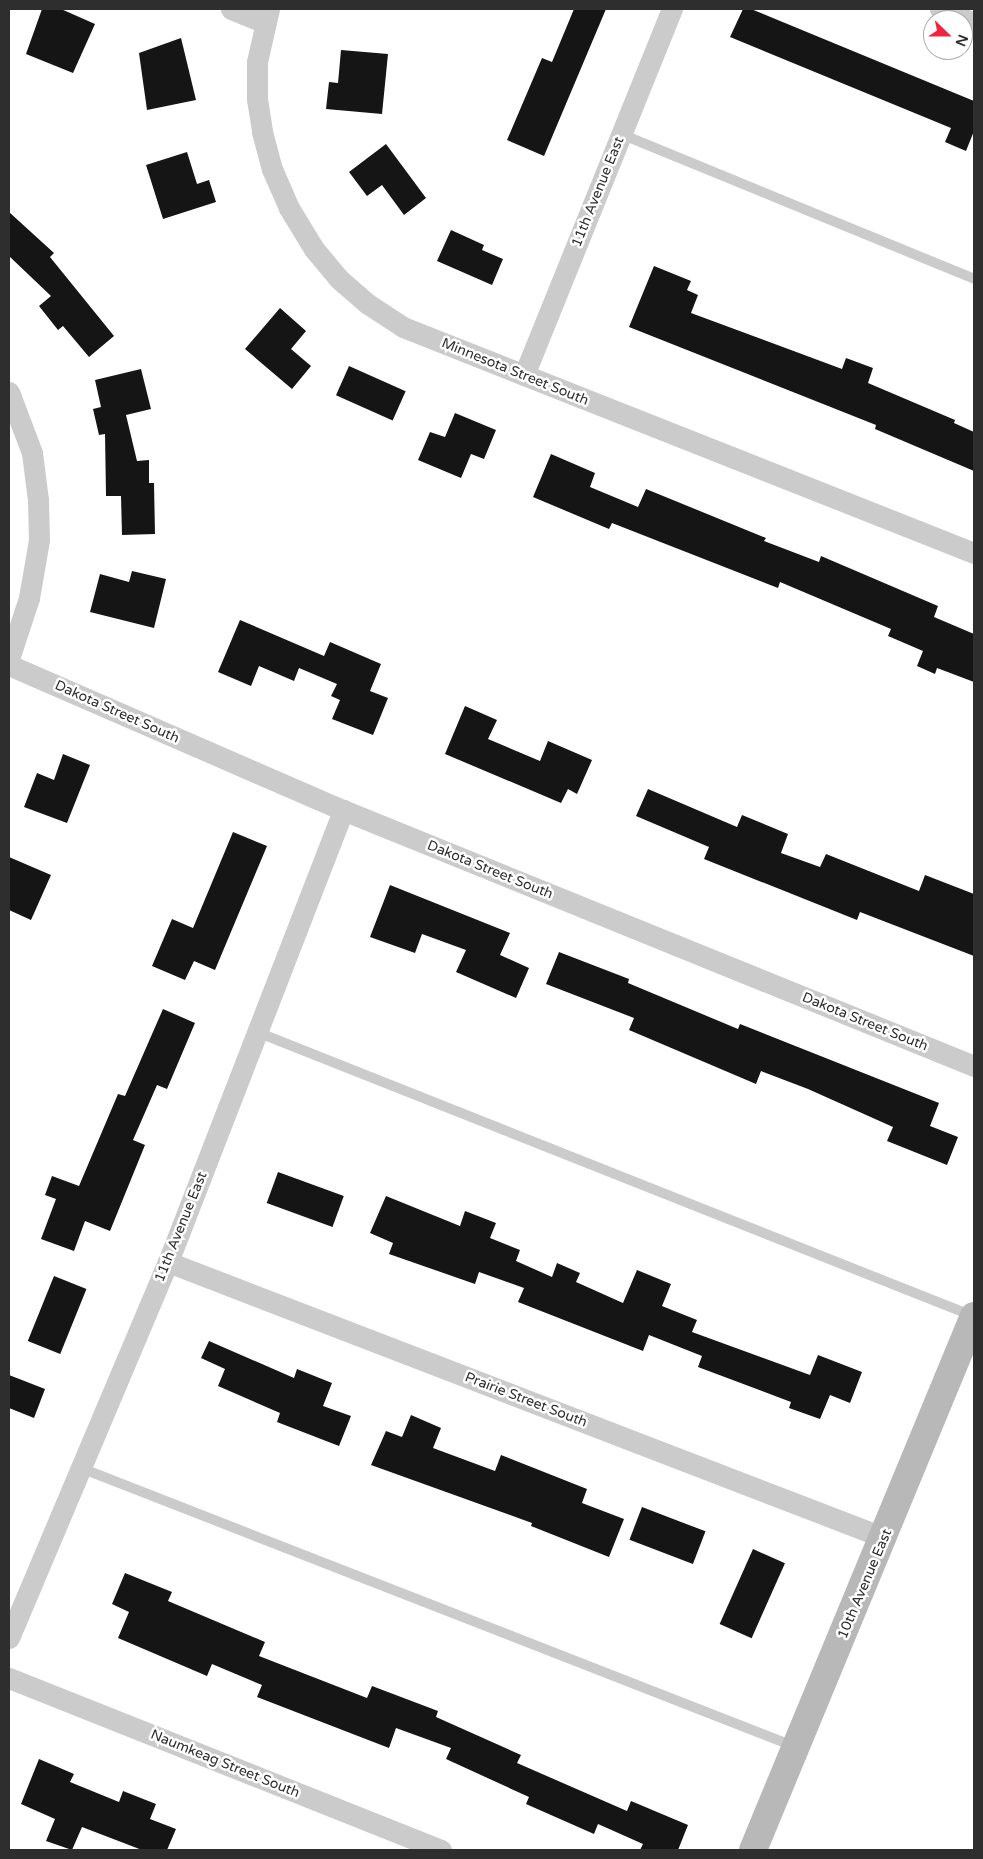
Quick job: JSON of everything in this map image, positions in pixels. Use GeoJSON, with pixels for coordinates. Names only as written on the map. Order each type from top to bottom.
{"type":"FeatureCollection","features":[{"type":"Feature","properties":{"kind":"main road","name":"10th Avenue East"},"geometry":{"type":"LineString","coordinates":[[753,1850],[885,1538],[974,1316]]}},
{"type":"Feature","properties":{"kind":"street"},"geometry":{"type":"LineString","coordinates":[[231,9],[266,15]]}},
{"type":"Feature","properties":{"kind":"street","name":"11th Avenue East"},"geometry":{"type":"LineString","coordinates":[[524,376],[672,9]]}},
{"type":"Feature","properties":{"kind":"street"},"geometry":{"type":"LineString","coordinates":[[940,9],[974,23]]}},
{"type":"Feature","properties":{"kind":"street","name":"Minnesota Street South"},"geometry":{"type":"LineString","coordinates":[[266,15],[257,62],[262,132],[272,169],[290,208],[314,249],[339,279],[368,304],[403,327],[974,553]]}},
{"type":"Feature","properties":{"kind":"street"},"geometry":{"type":"LineString","coordinates":[[9,392],[32,453],[39,524],[29,598],[9,659]]}},
{"type":"Feature","properties":{"kind":"street","name":"Dakota Street South"},"geometry":{"type":"LineString","coordinates":[[9,665],[343,810],[974,1066]]}},
{"type":"Feature","properties":{"kind":"street","name":"11th Avenue East"},"geometry":{"type":"LineString","coordinates":[[9,1638],[168,1262],[343,810]]}},
{"type":"Feature","properties":{"kind":"street","name":"Prairie Street South"},"geometry":{"type":"LineString","coordinates":[[168,1262],[885,1538]]}},
{"type":"Feature","properties":{"kind":"street","name":"Naumkeag Street South"},"geometry":{"type":"LineString","coordinates":[[9,1678],[441,1850]]}},
{"type":"Feature","properties":{"kind":"lane"},"geometry":{"type":"LineString","coordinates":[[621,134],[974,279]]}},
{"type":"Feature","properties":{"kind":"lane"},"geometry":{"type":"LineString","coordinates":[[257,1032],[974,1316]]}},
{"type":"Feature","properties":{"kind":"lane"},"geometry":{"type":"LineString","coordinates":[[81,1468],[796,1747]]}},
{"type":"Feature","properties":{"kind":"building"},"geometry":{"type":"Polygon","coordinates":[[[42,9],[61,9],[95,24],[73,73],[26,54],[42,9]]]}},
{"type":"Feature","properties":{"kind":"building"},"geometry":{"type":"Polygon","coordinates":[[[574,9],[606,9],[544,156],[507,140],[542,58],[552,62],[574,9]]]}},
{"type":"Feature","properties":{"kind":"building"},"geometry":{"type":"Polygon","coordinates":[[[743,9],[751,9],[974,101],[974,131],[966,151],[945,142],[951,128],[730,37],[743,9]]]}},
{"type":"Feature","properties":{"kind":"building"},"geometry":{"type":"Polygon","coordinates":[[[181,38],[196,100],[147,110],[139,53],[181,38]]]}},
{"type":"Feature","properties":{"kind":"building"},"geometry":{"type":"Polygon","coordinates":[[[341,50],[388,54],[382,114],[326,109],[329,82],[338,83],[341,50]]]}},
{"type":"Feature","properties":{"kind":"building"},"geometry":{"type":"Polygon","coordinates":[[[386,144],[426,198],[404,215],[382,185],[367,196],[349,172],[386,144]]]}},
{"type":"Feature","properties":{"kind":"building"},"geometry":{"type":"Polygon","coordinates":[[[187,152],[197,184],[209,180],[216,202],[163,219],[146,165],[187,152]]]}},
{"type":"Feature","properties":{"kind":"building"},"geometry":{"type":"Polygon","coordinates":[[[9,212],[54,253],[50,257],[114,336],[89,357],[63,326],[58,330],[39,306],[51,296],[9,256],[9,212]]]}},
{"type":"Feature","properties":{"kind":"building"},"geometry":{"type":"Polygon","coordinates":[[[451,230],[484,245],[482,250],[503,259],[492,285],[437,261],[451,230]]]}},
{"type":"Feature","properties":{"kind":"building"},"geometry":{"type":"Polygon","coordinates":[[[654,266],[691,281],[687,290],[698,295],[691,313],[842,369],[846,358],[873,368],[868,383],[955,420],[954,423],[974,432],[974,471],[875,429],[876,425],[629,327],[654,266]]]}},
{"type":"Feature","properties":{"kind":"building"},"geometry":{"type":"Polygon","coordinates":[[[280,308],[306,331],[291,349],[311,366],[292,389],[245,349],[280,308]]]}},
{"type":"Feature","properties":{"kind":"building"},"geometry":{"type":"Polygon","coordinates":[[[349,366],[406,391],[393,420],[336,395],[349,366]]]}},
{"type":"Feature","properties":{"kind":"building"},"geometry":{"type":"Polygon","coordinates":[[[141,369],[151,409],[126,415],[137,461],[149,460],[149,483],[154,483],[155,534],[122,535],[121,496],[106,496],[105,434],[99,435],[93,409],[101,407],[95,380],[141,369]]]}},
{"type":"Feature","properties":{"kind":"building"},"geometry":{"type":"Polygon","coordinates":[[[455,413],[496,430],[484,459],[471,454],[461,478],[418,460],[430,432],[445,437],[455,413]]]}},
{"type":"Feature","properties":{"kind":"building"},"geometry":{"type":"Polygon","coordinates":[[[551,454],[595,473],[590,487],[638,507],[646,489],[766,538],[764,541],[819,562],[821,556],[938,606],[934,617],[974,634],[974,682],[937,668],[935,674],[917,666],[923,651],[888,636],[891,629],[780,582],[778,588],[612,523],[609,529],[533,497],[551,454]]]}},
{"type":"Feature","properties":{"kind":"building"},"geometry":{"type":"Polygon","coordinates":[[[132,571],[166,579],[154,628],[90,612],[100,574],[129,582],[132,571]]]}},
{"type":"Feature","properties":{"kind":"building"},"geometry":{"type":"Polygon","coordinates":[[[240,620],[324,656],[330,642],[381,664],[370,691],[388,698],[373,735],[332,719],[340,700],[331,696],[337,684],[299,668],[294,681],[259,666],[251,686],[218,672],[240,620]]]}},
{"type":"Feature","properties":{"kind":"building"},"geometry":{"type":"Polygon","coordinates":[[[465,706],[497,720],[488,739],[540,761],[548,741],[592,760],[577,794],[568,789],[561,803],[445,754],[465,706]]]}},
{"type":"Feature","properties":{"kind":"building"},"geometry":{"type":"Polygon","coordinates":[[[63,754],[90,765],[67,823],[24,807],[37,773],[54,780],[63,754]]]}},
{"type":"Feature","properties":{"kind":"building"},"geometry":{"type":"Polygon","coordinates":[[[648,789],[737,827],[742,815],[788,834],[781,853],[820,867],[826,854],[919,891],[925,875],[974,894],[974,956],[860,912],[857,920],[704,859],[709,847],[636,816],[648,789]]]}},
{"type":"Feature","properties":{"kind":"building"},"geometry":{"type":"Polygon","coordinates":[[[233,832],[267,846],[215,970],[194,961],[185,980],[152,966],[172,919],[193,928],[233,832]]]}},
{"type":"Feature","properties":{"kind":"building"},"geometry":{"type":"Polygon","coordinates":[[[9,857],[51,875],[31,920],[9,910],[9,857]]]}},
{"type":"Feature","properties":{"kind":"building"},"geometry":{"type":"Polygon","coordinates":[[[390,885],[510,933],[500,955],[529,968],[516,998],[456,972],[466,950],[422,934],[415,953],[370,937],[390,885]]]}},
{"type":"Feature","properties":{"kind":"building"},"geometry":{"type":"Polygon","coordinates":[[[559,952],[629,979],[628,983],[738,1029],[740,1024],[939,1103],[930,1126],[958,1137],[947,1165],[887,1141],[893,1127],[808,1089],[761,1071],[756,1084],[629,1030],[634,1018],[546,984],[559,952]]]}},
{"type":"Feature","properties":{"kind":"building"},"geometry":{"type":"Polygon","coordinates":[[[163,1009],[195,1023],[167,1089],[157,1085],[133,1140],[145,1145],[110,1231],[85,1221],[74,1251],[41,1239],[56,1199],[45,1195],[52,1176],[79,1186],[118,1094],[125,1096],[163,1009]]]}},
{"type":"Feature","properties":{"kind":"building"},"geometry":{"type":"Polygon","coordinates":[[[278,1172],[344,1196],[332,1227],[267,1203],[278,1172]]]}},
{"type":"Feature","properties":{"kind":"building"},"geometry":{"type":"Polygon","coordinates":[[[386,1196],[460,1226],[465,1211],[496,1223],[490,1238],[520,1250],[516,1261],[552,1277],[557,1263],[580,1273],[576,1282],[623,1303],[637,1270],[671,1284],[662,1306],[697,1320],[692,1332],[810,1375],[818,1355],[862,1372],[850,1403],[830,1395],[820,1419],[789,1408],[791,1402],[698,1367],[702,1356],[649,1335],[643,1351],[518,1302],[524,1288],[479,1272],[475,1284],[389,1254],[393,1243],[370,1233],[386,1196]]]}},
{"type":"Feature","properties":{"kind":"building"},"geometry":{"type":"Polygon","coordinates":[[[54,1276],[86,1289],[60,1354],[28,1341],[54,1276]]]}},
{"type":"Feature","properties":{"kind":"building"},"geometry":{"type":"Polygon","coordinates":[[[209,1341],[294,1378],[297,1369],[332,1383],[323,1406],[351,1416],[339,1446],[277,1422],[280,1413],[218,1386],[225,1369],[201,1358],[209,1341]]]}},
{"type":"Feature","properties":{"kind":"building"},"geometry":{"type":"Polygon","coordinates":[[[9,1375],[45,1389],[34,1418],[9,1408],[9,1375]]]}},
{"type":"Feature","properties":{"kind":"building"},"geometry":{"type":"Polygon","coordinates":[[[411,1415],[441,1428],[433,1448],[495,1471],[501,1455],[587,1489],[582,1503],[624,1519],[609,1557],[531,1526],[532,1523],[371,1465],[386,1431],[402,1437],[411,1415]]]}},
{"type":"Feature","properties":{"kind":"building"},"geometry":{"type":"Polygon","coordinates":[[[642,1507],[705,1531],[693,1564],[629,1540],[642,1507]]]}},
{"type":"Feature","properties":{"kind":"building"},"geometry":{"type":"Polygon","coordinates":[[[753,1549],[785,1563],[752,1638],[720,1624],[753,1549]]]}},
{"type":"Feature","properties":{"kind":"building"},"geometry":{"type":"Polygon","coordinates":[[[125,1573],[172,1592],[168,1601],[265,1642],[259,1656],[367,1698],[372,1686],[438,1711],[436,1717],[521,1755],[517,1763],[627,1811],[631,1801],[688,1825],[678,1850],[640,1850],[643,1844],[598,1824],[594,1834],[526,1804],[529,1797],[446,1759],[451,1748],[396,1728],[389,1748],[257,1697],[262,1685],[212,1664],[207,1676],[118,1638],[129,1612],[112,1604],[125,1573]]]}},
{"type":"Feature","properties":{"kind":"building"},"geometry":{"type":"Polygon","coordinates":[[[39,1759],[74,1774],[70,1782],[119,1802],[123,1791],[156,1804],[150,1819],[176,1829],[167,1850],[142,1850],[82,1827],[72,1850],[46,1841],[55,1819],[21,1804],[39,1759]]]}}]}
